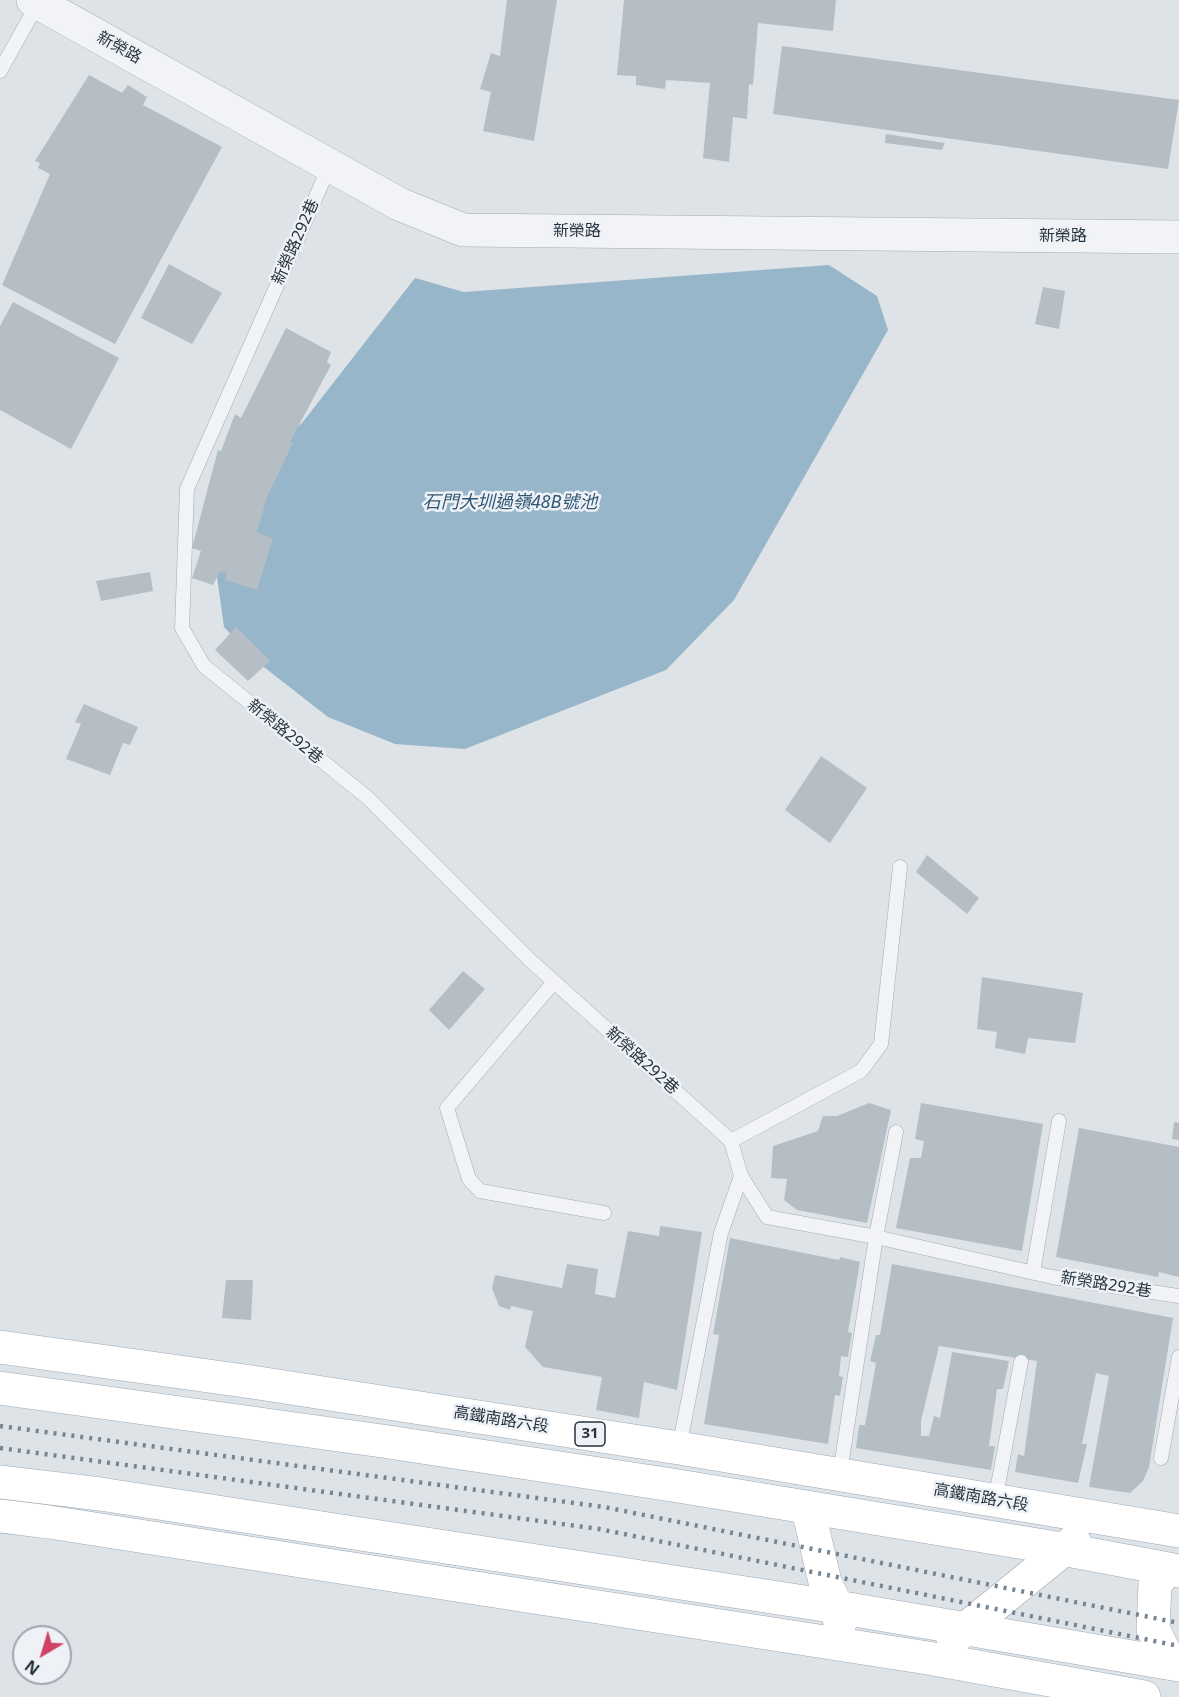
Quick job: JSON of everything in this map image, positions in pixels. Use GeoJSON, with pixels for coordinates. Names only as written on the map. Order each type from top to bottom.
{"type":"FeatureCollection","features":[{"type":"Feature","properties":{"kind":"main road","name":"高鐵南路六段"},"geometry":{"type":"LineString","coordinates":[[0,1347],[252,1382],[840,1473],[1179,1531]]}},
{"type":"Feature","properties":{"kind":"main road","name":"31"},"geometry":{"type":"LineString","coordinates":[[0,1388],[672,1485],[1062,1549],[1173,1570]]}},
{"type":"Feature","properties":{"kind":"main road"},"geometry":{"type":"LineString","coordinates":[[0,1482],[100,1494],[837,1607],[1174,1664]]}},
{"type":"Feature","properties":{"kind":"main road"},"geometry":{"type":"LineString","coordinates":[[808,1509],[825,1582],[837,1607],[845,1646]]}},
{"type":"Feature","properties":{"kind":"main road"},"geometry":{"type":"LineString","coordinates":[[0,1516],[928,1658],[1144,1697]]}},
{"type":"Feature","properties":{"kind":"main road"},"geometry":{"type":"LineString","coordinates":[[928,1658],[1062,1549],[1107,1518]]}},
{"type":"Feature","properties":{"kind":"main road"},"geometry":{"type":"LineString","coordinates":[[1173,1570],[1155,1584],[1153,1629],[1174,1664]]}},
{"type":"Feature","properties":{"kind":"street","name":"新榮路"},"geometry":{"type":"LineString","coordinates":[[35,1],[399,204],[463,230],[1179,237]]}},
{"type":"Feature","properties":{"kind":"lane"},"geometry":{"type":"LineString","coordinates":[[0,71],[35,1]]}},
{"type":"Feature","properties":{"kind":"lane","name":"新榮路292巷"},"geometry":{"type":"LineString","coordinates":[[330,165],[187,489],[182,628],[204,666],[368,798],[554,982],[731,1141],[741,1176],[767,1217],[876,1237],[1033,1272],[1179,1296]]}},
{"type":"Feature","properties":{"kind":"lane"},"geometry":{"type":"LineString","coordinates":[[731,1141],[861,1071],[881,1044],[900,867]]}},
{"type":"Feature","properties":{"kind":"lane"},"geometry":{"type":"LineString","coordinates":[[554,982],[447,1108],[469,1179],[480,1191],[604,1213]]}},
{"type":"Feature","properties":{"kind":"lane"},"geometry":{"type":"LineString","coordinates":[[1033,1272],[1059,1121]]}},
{"type":"Feature","properties":{"kind":"lane"},"geometry":{"type":"LineString","coordinates":[[840,1473],[876,1237],[896,1132]]}},
{"type":"Feature","properties":{"kind":"lane"},"geometry":{"type":"LineString","coordinates":[[679,1448],[721,1233],[741,1176]]}},
{"type":"Feature","properties":{"kind":"lane"},"geometry":{"type":"LineString","coordinates":[[1161,1458],[1179,1357]]}},
{"type":"Feature","properties":{"kind":"lane"},"geometry":{"type":"LineString","coordinates":[[995,1501],[1021,1362]]}},
{"type":"Feature","properties":{"kind":"water","name":"石門大圳過嶺48B號池"},"geometry":{"type":"Polygon","coordinates":[[[829,265],[877,296],[888,330],[734,600],[666,670],[465,749],[395,744],[328,717],[260,664],[224,627],[216,570],[254,466],[302,423],[415,278],[464,292],[829,265]]]}},
{"type":"Feature","properties":{"kind":"building"},"geometry":{"type":"Polygon","coordinates":[[[507,0],[557,0],[534,141],[483,131],[491,92],[480,89],[491,53],[500,56],[507,0]]]}},
{"type":"Feature","properties":{"kind":"building"},"geometry":{"type":"Polygon","coordinates":[[[624,0],[836,0],[833,31],[758,23],[753,85],[749,84],[747,119],[733,117],[729,162],[703,158],[710,83],[666,80],[665,89],[636,85],[636,76],[617,75],[624,0]]]}},
{"type":"Feature","properties":{"kind":"building"},"geometry":{"type":"Polygon","coordinates":[[[782,46],[1179,100],[1168,169],[773,114],[782,46]]]}},
{"type":"Feature","properties":{"kind":"building"},"geometry":{"type":"Polygon","coordinates":[[[89,75],[122,93],[128,85],[147,97],[143,105],[222,147],[115,344],[2,285],[50,174],[38,168],[40,163],[35,161],[89,75]]]}},
{"type":"Feature","properties":{"kind":"building"},"geometry":{"type":"Polygon","coordinates":[[[886,134],[945,143],[942,150],[885,143],[886,134]]]}},
{"type":"Feature","properties":{"kind":"building"},"geometry":{"type":"Polygon","coordinates":[[[169,264],[222,293],[192,344],[141,318],[169,264]]]}},
{"type":"Feature","properties":{"kind":"building"},"geometry":{"type":"Polygon","coordinates":[[[1043,287],[1065,291],[1059,329],[1035,324],[1043,287]]]}},
{"type":"Feature","properties":{"kind":"building"},"geometry":{"type":"Polygon","coordinates":[[[13,302],[119,358],[71,449],[0,410],[0,326],[13,302]]]}},
{"type":"Feature","properties":{"kind":"building"},"geometry":{"type":"Polygon","coordinates":[[[286,328],[331,352],[327,362],[331,365],[290,442],[293,443],[267,497],[257,532],[273,539],[257,590],[225,580],[227,573],[220,571],[213,585],[192,578],[201,551],[192,548],[218,450],[221,451],[235,414],[241,418],[286,328]]]}},
{"type":"Feature","properties":{"kind":"building"},"geometry":{"type":"Polygon","coordinates":[[[150,572],[153,591],[101,601],[96,581],[150,572]]]}},
{"type":"Feature","properties":{"kind":"building"},"geometry":{"type":"Polygon","coordinates":[[[236,627],[270,661],[248,681],[215,650],[236,627]]]}},
{"type":"Feature","properties":{"kind":"building"},"geometry":{"type":"Polygon","coordinates":[[[84,704],[138,727],[130,745],[123,743],[110,775],[66,759],[81,724],[75,722],[84,704]]]}},
{"type":"Feature","properties":{"kind":"building"},"geometry":{"type":"Polygon","coordinates":[[[821,756],[867,788],[830,843],[785,810],[821,756]]]}},
{"type":"Feature","properties":{"kind":"building"},"geometry":{"type":"Polygon","coordinates":[[[927,855],[979,898],[967,914],[916,872],[927,855]]]}},
{"type":"Feature","properties":{"kind":"building"},"geometry":{"type":"Polygon","coordinates":[[[463,971],[485,989],[449,1030],[429,1010],[463,971]]]}},
{"type":"Feature","properties":{"kind":"building"},"geometry":{"type":"Polygon","coordinates":[[[982,977],[1083,993],[1075,1043],[1028,1038],[1025,1054],[995,1048],[997,1032],[977,1029],[982,977]]]}},
{"type":"Feature","properties":{"kind":"building"},"geometry":{"type":"Polygon","coordinates":[[[869,1103],[891,1110],[867,1223],[797,1210],[784,1200],[787,1179],[771,1178],[773,1146],[818,1131],[823,1116],[837,1116],[869,1103]]]}},
{"type":"Feature","properties":{"kind":"building"},"geometry":{"type":"Polygon","coordinates":[[[921,1103],[1043,1124],[1022,1251],[896,1228],[910,1158],[921,1158],[924,1141],[915,1139],[921,1103]]]}},
{"type":"Feature","properties":{"kind":"building"},"geometry":{"type":"Polygon","coordinates":[[[1174,1122],[1179,1123],[1179,1140],[1172,1139],[1174,1122]]]}},
{"type":"Feature","properties":{"kind":"building"},"geometry":{"type":"Polygon","coordinates":[[[1079,1128],[1179,1147],[1179,1277],[1159,1272],[1158,1277],[1056,1257],[1079,1128]]]}},
{"type":"Feature","properties":{"kind":"building"},"geometry":{"type":"Polygon","coordinates":[[[660,1226],[702,1232],[677,1390],[644,1382],[639,1418],[596,1410],[602,1377],[543,1367],[525,1347],[533,1311],[511,1306],[510,1310],[499,1306],[492,1288],[495,1275],[562,1288],[567,1264],[598,1269],[595,1294],[615,1298],[628,1231],[659,1236],[660,1226]]]}},
{"type":"Feature","properties":{"kind":"building"},"geometry":{"type":"Polygon","coordinates":[[[730,1238],[839,1260],[840,1257],[860,1262],[848,1332],[852,1333],[848,1357],[841,1356],[839,1376],[843,1377],[840,1396],[835,1395],[828,1444],[704,1424],[719,1335],[713,1334],[730,1238]]]}},
{"type":"Feature","properties":{"kind":"building"},"geometry":{"type":"Polygon","coordinates":[[[892,1264],[1173,1318],[1149,1467],[1143,1481],[1130,1493],[1089,1487],[1109,1376],[1096,1373],[1082,1444],[1087,1444],[1078,1483],[1015,1472],[1018,1454],[1024,1456],[1037,1361],[939,1346],[921,1421],[921,1436],[929,1436],[934,1416],[940,1418],[952,1352],[1009,1361],[1003,1389],[997,1389],[989,1446],[995,1446],[991,1470],[856,1448],[859,1425],[865,1425],[876,1363],[870,1361],[876,1335],[880,1335],[892,1264]]]}},
{"type":"Feature","properties":{"kind":"building"},"geometry":{"type":"Polygon","coordinates":[[[226,1280],[253,1280],[251,1320],[222,1318],[226,1280]]]}},
{"type":"Feature","properties":{"kind":"railway"},"geometry":{"type":"LineString","coordinates":[[0,1426],[604,1507],[1179,1623]]}},
{"type":"Feature","properties":{"kind":"railway"},"geometry":{"type":"LineString","coordinates":[[0,1448],[599,1529],[1179,1646]]}}]}
